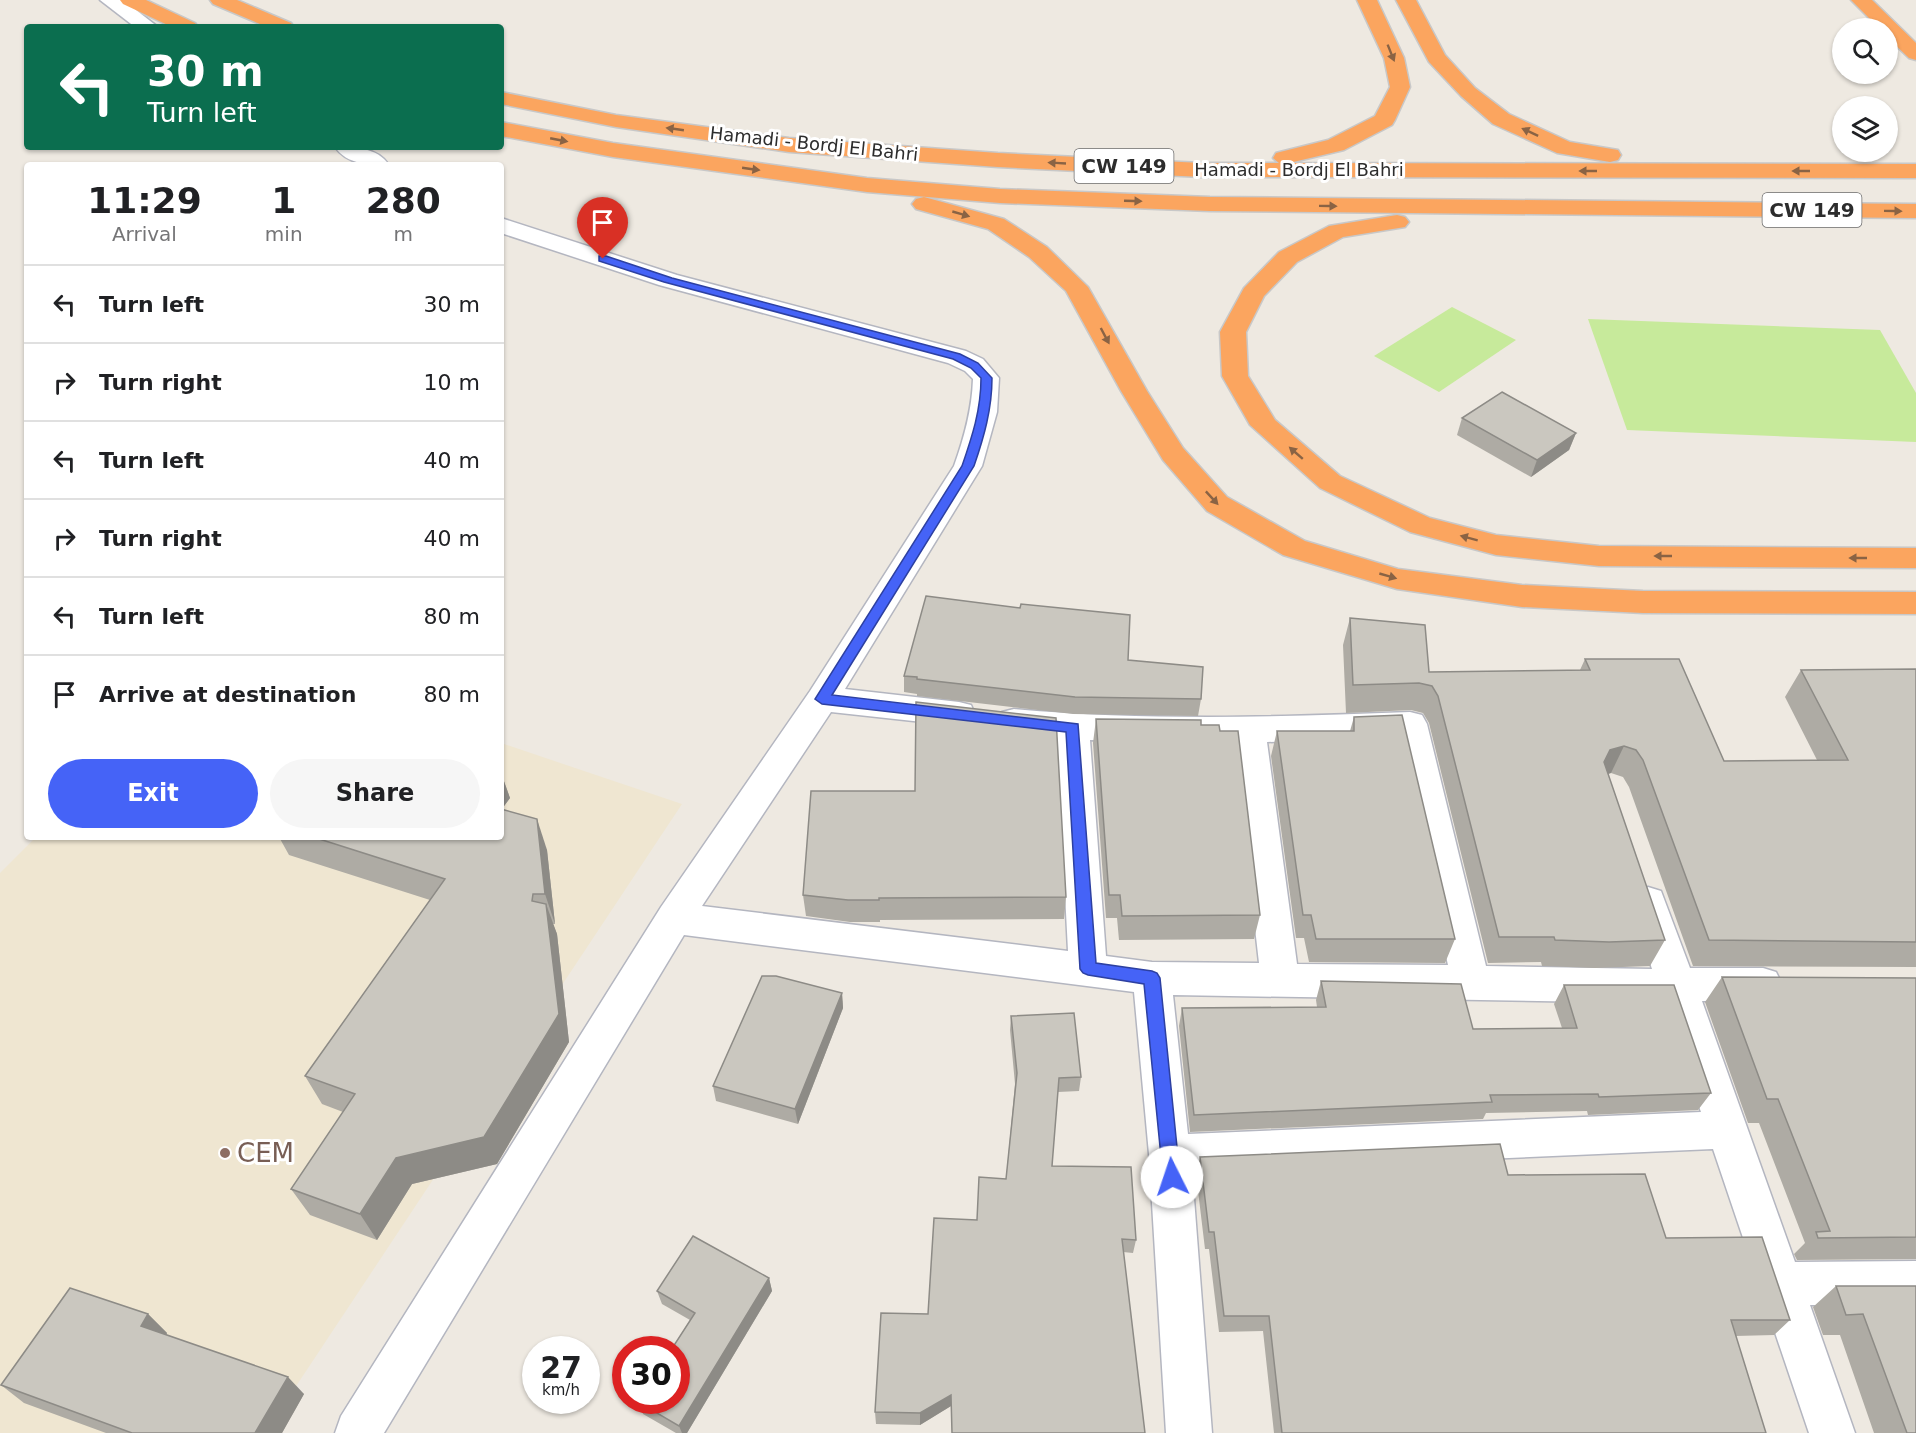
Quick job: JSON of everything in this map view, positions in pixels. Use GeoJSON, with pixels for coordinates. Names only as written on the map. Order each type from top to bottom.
{"type":"FeatureCollection","features":[{"type":"Feature","properties":{"kind":"highway"},"geometry":{"type":"LineString","coordinates":[[130,0],[182,24]]}},
{"type":"Feature","properties":{"kind":"highway"},"geometry":{"type":"LineString","coordinates":[[220,0],[277,24]]}},
{"type":"Feature","properties":{"kind":"highway"},"geometry":{"type":"LineString","coordinates":[[1180,169],[1287,158],[1336,145],[1384,120],[1400,87],[1394,58],[1367,0]]}},
{"type":"Feature","properties":{"kind":"highway"},"geometry":{"type":"LineString","coordinates":[[1406,0],[1436,58],[1468,92],[1501,119],[1565,148],[1751,171]]}},
{"type":"Feature","properties":{"kind":"highway"},"geometry":{"type":"LineString","coordinates":[[1861,0],[1916,54]]}},
{"type":"Feature","properties":{"kind":"highway"},"geometry":{"type":"LineString","coordinates":[[1875,0],[1916,45]]}},
{"type":"Feature","properties":{"kind":"highway","name":"Hamadi - Bordj El Bahri"},"geometry":{"type":"LineString","coordinates":[[504,99],[616,121],[789,145],[998,160],[1180,169],[1916,171]]}},
{"type":"Feature","properties":{"kind":"highway","name":"Hamadi - Bordj El Bahri"},"geometry":{"type":"LineString","coordinates":[[504,130],[613,150],[867,185],[1000,195],[1210,204],[1916,211]]}},
{"type":"Feature","properties":{"kind":"highway"},"geometry":{"type":"LineString","coordinates":[[802,176],[934,206],[996,224],[1038,252],[1076,287],[1134,391],[1173,454],[1217,504],[1294,548],[1397,579],[1522,596],[1643,602],[1916,603]]}},
{"type":"Feature","properties":{"kind":"highway"},"geometry":{"type":"LineString","coordinates":[[1657,208],[1408,220],[1337,231],[1288,257],[1253,293],[1233,332],[1234,376],[1264,425],[1330,482],[1420,525],[1485,543],[1599,556],[1916,558]]}},
{"type":"Feature","properties":{"kind":"street"},"geometry":{"type":"LineString","coordinates":[[110,0],[144,24]]}},
{"type":"Feature","properties":{"kind":"street"},"geometry":{"type":"LineString","coordinates":[[351,150],[373,162]]}},
{"type":"Feature","properties":{"kind":"street"},"geometry":{"type":"LineString","coordinates":[[358,1433],[674,918],[822,699],[968,466],[981,428],[987,398],[986,378],[974,365],[957,357],[668,280],[504,226]]}},
{"type":"Feature","properties":{"kind":"street"},"geometry":{"type":"LineString","coordinates":[[822,699],[1073,728],[1249,731],[1410,724],[1471,982]]}},
{"type":"Feature","properties":{"kind":"street"},"geometry":{"type":"LineString","coordinates":[[1073,728],[1088,969]]}},
{"type":"Feature","properties":{"kind":"street"},"geometry":{"type":"LineString","coordinates":[[1249,731],[1280,980]]}},
{"type":"Feature","properties":{"kind":"street"},"geometry":{"type":"LineString","coordinates":[[1635,864],[1832,1433]]}},
{"type":"Feature","properties":{"kind":"street"},"geometry":{"type":"LineString","coordinates":[[674,918],[1152,978],[1471,982],[1595,987],[1675,984],[1801,984]]}},
{"type":"Feature","properties":{"kind":"street"},"geometry":{"type":"LineString","coordinates":[[1152,978],[1170,1154],[1188,1433]]}},
{"type":"Feature","properties":{"kind":"street"},"geometry":{"type":"LineString","coordinates":[[1170,1154],[1726,1130]]}},
{"type":"Feature","properties":{"kind":"street"},"geometry":{"type":"LineString","coordinates":[[1780,1284],[1916,1283]]}},
{"type":"Feature","properties":{"kind":"shaded area","name":"CEM"},"geometry":{"type":"Polygon","coordinates":[[[504,744],[682,804],[265,1433],[0,1433],[0,873],[33,840],[504,840],[504,744]]]}},
{"type":"Feature","properties":{"kind":"green space"},"geometry":{"type":"Polygon","coordinates":[[[1452,307],[1516,340],[1439,392],[1374,356],[1452,307]]]}},
{"type":"Feature","properties":{"kind":"green space"},"geometry":{"type":"Polygon","coordinates":[[[1588,319],[1880,330],[1916,393],[1916,442],[1627,430],[1588,319]]]}},
{"type":"Feature","properties":{"kind":"building"},"geometry":{"type":"Polygon","coordinates":[[[1502,392],[1576,433],[1537,460],[1462,418],[1502,392]]]}},
{"type":"Feature","properties":{"kind":"building"},"geometry":{"type":"Polygon","coordinates":[[[926,596],[1020,608],[1021,604],[1130,615],[1128,660],[1203,667],[1201,699],[1075,697],[904,676],[926,596]]]}},
{"type":"Feature","properties":{"kind":"building"},"geometry":{"type":"Polygon","coordinates":[[[1350,618],[1425,625],[1429,672],[1590,670],[1585,659],[1679,659],[1724,761],[1848,760],[1801,670],[1916,669],[1916,942],[1709,940],[1643,760],[1636,750],[1624,746],[1610,750],[1604,762],[1665,940],[1609,942],[1555,940],[1554,937],[1499,937],[1438,696],[1432,686],[1419,683],[1353,685],[1350,618]]]}},
{"type":"Feature","properties":{"kind":"building"},"geometry":{"type":"Polygon","coordinates":[[[916,702],[1056,718],[1066,897],[848,900],[803,895],[811,791],[915,791],[916,702]]]}},
{"type":"Feature","properties":{"kind":"building"},"geometry":{"type":"Polygon","coordinates":[[[1402,715],[1455,939],[1316,939],[1311,915],[1303,915],[1277,731],[1354,731],[1354,717],[1402,715]]]}},
{"type":"Feature","properties":{"kind":"building"},"geometry":{"type":"Polygon","coordinates":[[[1096,719],[1201,720],[1201,725],[1219,725],[1220,731],[1238,731],[1260,915],[1122,916],[1120,895],[1109,895],[1096,719]]]}},
{"type":"Feature","properties":{"kind":"building"},"geometry":{"type":"Polygon","coordinates":[[[504,810],[537,819],[545,894],[533,894],[532,901],[546,904],[559,1014],[484,1137],[396,1158],[360,1214],[291,1189],[355,1094],[305,1076],[445,879],[322,840],[504,840],[504,810]]]}},
{"type":"Feature","properties":{"kind":"building"},"geometry":{"type":"Polygon","coordinates":[[[762,976],[776,976],[842,993],[795,1109],[713,1086],[762,976]]]}},
{"type":"Feature","properties":{"kind":"building"},"geometry":{"type":"Polygon","coordinates":[[[1722,977],[1916,978],[1916,1237],[1818,1238],[1816,1232],[1830,1231],[1778,1099],[1767,1099],[1722,977]]]}},
{"type":"Feature","properties":{"kind":"building"},"geometry":{"type":"Polygon","coordinates":[[[1321,981],[1461,984],[1473,1029],[1577,1028],[1564,985],[1674,985],[1711,1093],[1599,1097],[1598,1094],[1490,1095],[1492,1102],[1194,1115],[1182,1008],[1326,1007],[1321,981]]]}},
{"type":"Feature","properties":{"kind":"building"},"geometry":{"type":"Polygon","coordinates":[[[1074,1013],[1081,1077],[1059,1078],[1052,1166],[1131,1167],[1136,1240],[1122,1239],[1145,1433],[952,1433],[951,1395],[920,1413],[875,1412],[881,1313],[928,1314],[934,1218],[977,1220],[979,1177],[1006,1179],[1017,1073],[1011,1016],[1074,1013]]]}},
{"type":"Feature","properties":{"kind":"building"},"geometry":{"type":"Polygon","coordinates":[[[1500,1144],[1508,1175],[1645,1174],[1666,1238],[1762,1237],[1790,1320],[1731,1320],[1766,1433],[1282,1433],[1269,1316],[1224,1316],[1214,1232],[1209,1232],[1200,1157],[1500,1144]]]}},
{"type":"Feature","properties":{"kind":"building"},"geometry":{"type":"Polygon","coordinates":[[[693,1236],[769,1278],[690,1408],[690,1336],[680,1336],[695,1313],[657,1291],[693,1236]]]}},
{"type":"Feature","properties":{"kind":"building"},"geometry":{"type":"Polygon","coordinates":[[[1836,1286],[1916,1286],[1916,1433],[1907,1433],[1863,1314],[1846,1315],[1836,1286]]]}},
{"type":"Feature","properties":{"kind":"building"},"geometry":{"type":"Polygon","coordinates":[[[70,1288],[148,1314],[141,1326],[288,1377],[255,1433],[132,1433],[1,1385],[70,1288]]]}},
{"type":"Feature","properties":{"kind":"building"},"geometry":{"type":"Polygon","coordinates":[[[658,1414],[686,1414],[679,1426],[658,1414]]]}},
{"type":"Feature","properties":{"kind":"place","name":"CEM"},"geometry":{"type":"Point","coordinates":[225,1153]}},
{"type":"Feature","properties":{"kind":"route"},"geometry":{"type":"LineString","coordinates":[[603,259],[668,280],[957,357],[974,365],[986,378],[987,398],[981,428],[968,466],[822,699],[1073,728],[1088,969],[1152,978],[1172,1177]]}}]}
